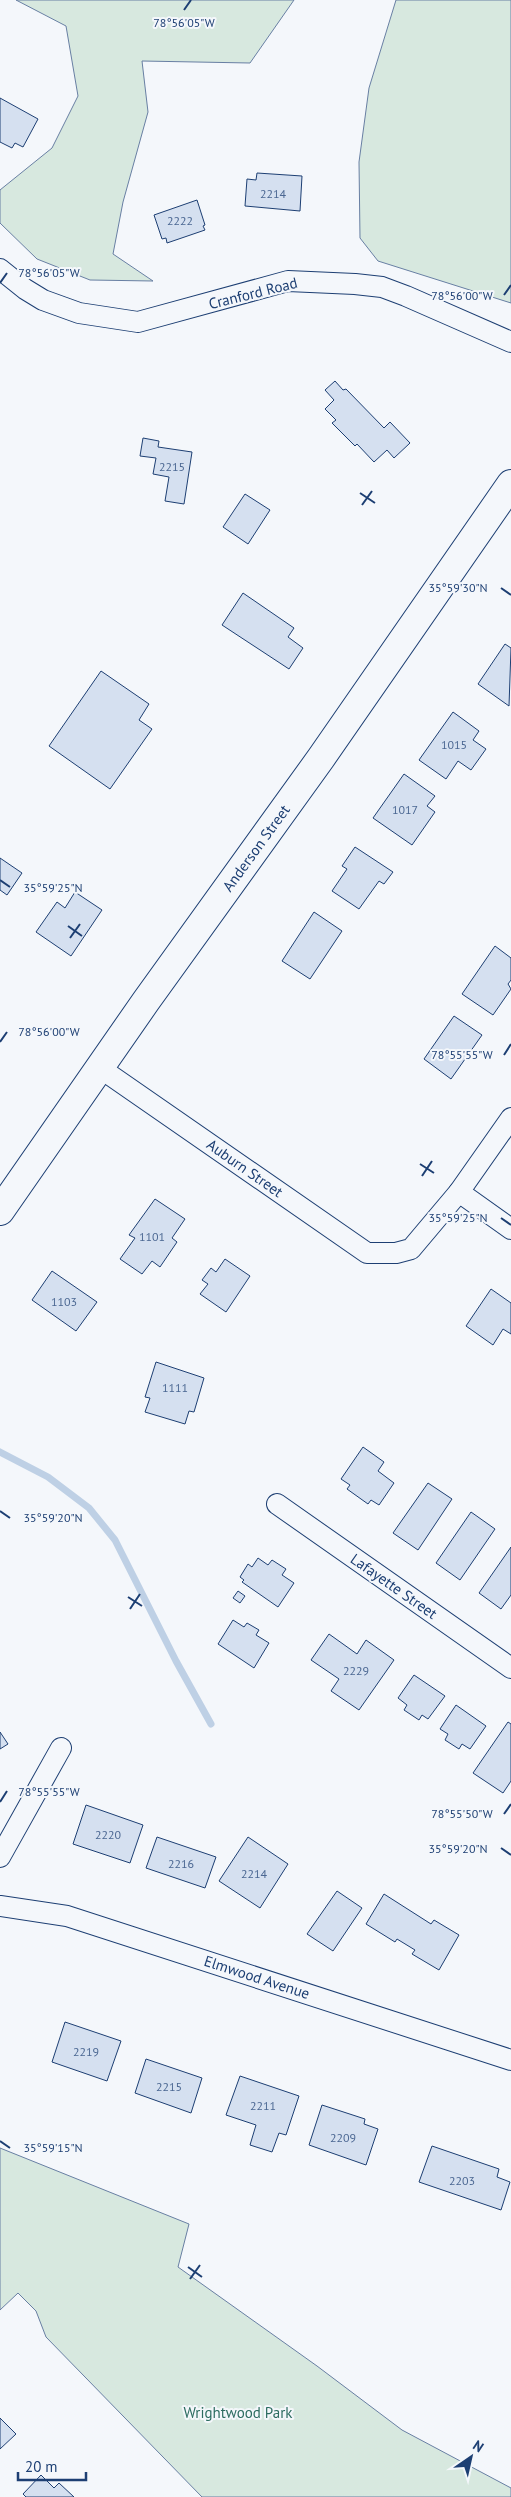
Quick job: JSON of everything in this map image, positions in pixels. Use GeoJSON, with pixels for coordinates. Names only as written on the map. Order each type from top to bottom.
{"type":"FeatureCollection","features":[{"type":"Feature","properties":{"kind":"street","name":"Cranford Road"},"geometry":{"type":"LineString","coordinates":[[0,268],[25,290],[43,300],[79,313],[138,322],[288,281],[329,281],[373,286],[406,296],[511,342]]}},
{"type":"Feature","properties":{"kind":"street","name":"Anderson Street"},"geometry":{"type":"LineString","coordinates":[[0,1211],[321,758],[511,484]]}},
{"type":"Feature","properties":{"kind":"street","name":"Auburn Street"},"geometry":{"type":"LineString","coordinates":[[100,1068],[368,1253],[396,1253],[411,1249],[459,1192]]}},
{"type":"Feature","properties":{"kind":"street"},"geometry":{"type":"LineString","coordinates":[[511,1118],[459,1192],[511,1229]]}},
{"type":"Feature","properties":{"kind":"street","name":"Lafayette Street"},"geometry":{"type":"LineString","coordinates":[[277,1504],[511,1668]]}},
{"type":"Feature","properties":{"kind":"street"},"geometry":{"type":"LineString","coordinates":[[0,1857],[61,1748]]}},
{"type":"Feature","properties":{"kind":"street","name":"Elmwood Avenue"},"geometry":{"type":"LineString","coordinates":[[0,1906],[67,1916],[511,2060]]}},
{"type":"Feature","properties":{"kind":"green space"},"geometry":{"type":"Polygon","coordinates":[[[16,0],[294,0],[250,63],[142,61],[148,112],[123,202],[113,254],[153,281],[90,280],[37,259],[0,223],[0,190],[52,148],[78,96],[66,26],[16,0]]]}},
{"type":"Feature","properties":{"kind":"green space"},"geometry":{"type":"Polygon","coordinates":[[[396,0],[511,0],[511,303],[378,261],[360,238],[359,162],[369,88],[396,0]]]}},
{"type":"Feature","properties":{"kind":"green space","name":"Wrightwood Park"},"geometry":{"type":"Polygon","coordinates":[[[0,2148],[189,2224],[178,2267],[317,2366],[402,2430],[511,2488],[511,2497],[202,2497],[46,2337],[36,2311],[18,2293],[0,2310],[0,2148]]]}},
{"type":"Feature","properties":{"kind":"building"},"geometry":{"type":"Polygon","coordinates":[[[0,98],[38,119],[23,147],[15,143],[12,148],[0,142],[0,98]]]}},
{"type":"Feature","properties":{"kind":"building"},"geometry":{"type":"Polygon","coordinates":[[[257,173],[302,176],[300,211],[245,206],[247,179],[256,180],[257,173]]]}},
{"type":"Feature","properties":{"kind":"building"},"geometry":{"type":"Polygon","coordinates":[[[197,200],[205,230],[167,243],[166,238],[162,239],[154,215],[197,200]]]}},
{"type":"Feature","properties":{"kind":"building"},"geometry":{"type":"Polygon","coordinates":[[[335,381],[343,390],[346,389],[384,428],[390,422],[410,443],[394,458],[387,450],[374,462],[357,444],[355,446],[332,423],[336,420],[325,409],[334,400],[325,390],[335,381]]]}},
{"type":"Feature","properties":{"kind":"building"},"geometry":{"type":"Polygon","coordinates":[[[143,438],[159,441],[158,447],[192,452],[184,504],[165,501],[169,477],[153,474],[156,458],[140,456],[143,438]]]}},
{"type":"Feature","properties":{"kind":"building"},"geometry":{"type":"Polygon","coordinates":[[[245,494],[270,510],[248,544],[223,527],[245,494]]]}},
{"type":"Feature","properties":{"kind":"building"},"geometry":{"type":"Polygon","coordinates":[[[243,593],[294,628],[288,637],[303,648],[289,669],[222,625],[243,593]]]}},
{"type":"Feature","properties":{"kind":"building"},"geometry":{"type":"Polygon","coordinates":[[[505,644],[511,648],[509,706],[478,684],[505,644]]]}},
{"type":"Feature","properties":{"kind":"building"},"geometry":{"type":"Polygon","coordinates":[[[101,671],[149,704],[139,720],[152,729],[110,789],[49,746],[101,671]]]}},
{"type":"Feature","properties":{"kind":"building"},"geometry":{"type":"Polygon","coordinates":[[[453,712],[479,731],[473,740],[486,749],[471,770],[458,761],[446,779],[419,760],[453,712]]]}},
{"type":"Feature","properties":{"kind":"building"},"geometry":{"type":"Polygon","coordinates":[[[404,774],[435,796],[427,806],[435,812],[412,845],[373,818],[404,774]]]}},
{"type":"Feature","properties":{"kind":"building"},"geometry":{"type":"Polygon","coordinates":[[[355,847],[393,872],[384,884],[379,881],[359,909],[332,891],[347,869],[342,866],[355,847]]]}},
{"type":"Feature","properties":{"kind":"building"},"geometry":{"type":"Polygon","coordinates":[[[0,858],[22,873],[7,895],[0,890],[0,858]]]}},
{"type":"Feature","properties":{"kind":"building"},"geometry":{"type":"Polygon","coordinates":[[[75,892],[102,910],[71,956],[36,932],[57,902],[65,908],[75,892]]]}},
{"type":"Feature","properties":{"kind":"building"},"geometry":{"type":"Polygon","coordinates":[[[314,912],[342,931],[310,979],[282,961],[314,912]]]}},
{"type":"Feature","properties":{"kind":"building"},"geometry":{"type":"Polygon","coordinates":[[[495,946],[511,958],[511,980],[508,984],[511,989],[493,1015],[462,994],[495,946]]]}},
{"type":"Feature","properties":{"kind":"building"},"geometry":{"type":"Polygon","coordinates":[[[454,1016],[482,1035],[451,1079],[424,1059],[454,1016]]]}},
{"type":"Feature","properties":{"kind":"building"},"geometry":{"type":"Polygon","coordinates":[[[155,1199],[185,1219],[172,1238],[177,1242],[160,1267],[152,1261],[142,1274],[120,1259],[135,1238],[129,1235],[155,1199]]]}},
{"type":"Feature","properties":{"kind":"building"},"geometry":{"type":"Polygon","coordinates":[[[225,1259],[250,1276],[226,1312],[200,1294],[208,1284],[202,1280],[211,1268],[216,1272],[225,1259]]]}},
{"type":"Feature","properties":{"kind":"building"},"geometry":{"type":"Polygon","coordinates":[[[52,1271],[97,1302],[76,1331],[32,1300],[52,1271]]]}},
{"type":"Feature","properties":{"kind":"building"},"geometry":{"type":"Polygon","coordinates":[[[491,1289],[511,1303],[511,1334],[503,1329],[493,1345],[466,1326],[491,1289]]]}},
{"type":"Feature","properties":{"kind":"building"},"geometry":{"type":"Polygon","coordinates":[[[156,1362],[204,1378],[194,1412],[189,1411],[185,1424],[145,1412],[150,1398],[145,1397],[156,1362]]]}},
{"type":"Feature","properties":{"kind":"building"},"geometry":{"type":"Polygon","coordinates":[[[363,1447],[384,1462],[378,1471],[394,1483],[379,1505],[371,1500],[368,1504],[347,1489],[350,1485],[341,1479],[363,1447]]]}},
{"type":"Feature","properties":{"kind":"building"},"geometry":{"type":"Polygon","coordinates":[[[428,1483],[452,1499],[418,1550],[393,1533],[428,1483]]]}},
{"type":"Feature","properties":{"kind":"building"},"geometry":{"type":"Polygon","coordinates":[[[471,1512],[495,1529],[460,1580],[436,1563],[471,1512]]]}},
{"type":"Feature","properties":{"kind":"building"},"geometry":{"type":"Polygon","coordinates":[[[511,1547],[511,1595],[501,1609],[479,1593],[511,1547]]]}},
{"type":"Feature","properties":{"kind":"building"},"geometry":{"type":"Polygon","coordinates":[[[258,1558],[268,1565],[272,1560],[286,1569],[282,1575],[294,1583],[278,1607],[242,1582],[244,1580],[240,1577],[248,1564],[252,1567],[258,1558]]]}},
{"type":"Feature","properties":{"kind":"building"},"geometry":{"type":"Polygon","coordinates":[[[238,1591],[245,1596],[240,1603],[233,1598],[238,1591]]]}},
{"type":"Feature","properties":{"kind":"building"},"geometry":{"type":"Polygon","coordinates":[[[233,1620],[244,1627],[247,1623],[259,1630],[256,1635],[269,1643],[254,1668],[218,1644],[233,1620]]]}},
{"type":"Feature","properties":{"kind":"building"},"geometry":{"type":"Polygon","coordinates":[[[329,1634],[357,1654],[366,1640],[394,1660],[359,1710],[331,1691],[339,1679],[311,1660],[329,1634]]]}},
{"type":"Feature","properties":{"kind":"building"},"geometry":{"type":"Polygon","coordinates":[[[414,1675],[445,1696],[428,1719],[422,1715],[419,1720],[404,1710],[407,1705],[398,1698],[414,1675]]]}},
{"type":"Feature","properties":{"kind":"building"},"geometry":{"type":"Polygon","coordinates":[[[456,1705],[486,1726],[470,1749],[462,1744],[459,1749],[445,1740],[448,1734],[440,1729],[456,1705]]]}},
{"type":"Feature","properties":{"kind":"building"},"geometry":{"type":"Polygon","coordinates":[[[508,1722],[511,1724],[511,1781],[503,1793],[473,1773],[508,1722]]]}},
{"type":"Feature","properties":{"kind":"building"},"geometry":{"type":"Polygon","coordinates":[[[0,1732],[8,1744],[0,1749],[0,1732]]]}},
{"type":"Feature","properties":{"kind":"building"},"geometry":{"type":"Polygon","coordinates":[[[86,1805],[143,1825],[130,1863],[73,1844],[86,1805]]]}},
{"type":"Feature","properties":{"kind":"building"},"geometry":{"type":"Polygon","coordinates":[[[157,1837],[216,1857],[205,1888],[146,1868],[157,1837]]]}},
{"type":"Feature","properties":{"kind":"building"},"geometry":{"type":"Polygon","coordinates":[[[248,1837],[288,1864],[260,1908],[219,1881],[248,1837]]]}},
{"type":"Feature","properties":{"kind":"building"},"geometry":{"type":"Polygon","coordinates":[[[337,1891],[362,1908],[333,1951],[307,1934],[337,1891]]]}},
{"type":"Feature","properties":{"kind":"building"},"geometry":{"type":"Polygon","coordinates":[[[384,1894],[431,1924],[434,1920],[459,1935],[439,1970],[412,1954],[415,1950],[397,1939],[395,1942],[366,1924],[384,1894]]]}},
{"type":"Feature","properties":{"kind":"building"},"geometry":{"type":"Polygon","coordinates":[[[65,2022],[121,2041],[107,2081],[52,2062],[65,2022]]]}},
{"type":"Feature","properties":{"kind":"building"},"geometry":{"type":"Polygon","coordinates":[[[146,2059],[202,2078],[191,2113],[135,2093],[146,2059]]]}},
{"type":"Feature","properties":{"kind":"building"},"geometry":{"type":"Polygon","coordinates":[[[240,2076],[299,2096],[286,2135],[279,2133],[272,2152],[250,2145],[256,2125],[226,2115],[240,2076]]]}},
{"type":"Feature","properties":{"kind":"building"},"geometry":{"type":"Polygon","coordinates":[[[322,2105],[365,2119],[364,2124],[378,2129],[366,2165],[309,2145],[322,2105]]]}},
{"type":"Feature","properties":{"kind":"building"},"geometry":{"type":"Polygon","coordinates":[[[432,2146],[499,2169],[497,2177],[510,2182],[501,2210],[419,2182],[432,2146]]]}},
{"type":"Feature","properties":{"kind":"building"},"geometry":{"type":"Polygon","coordinates":[[[0,2418],[16,2434],[0,2449],[0,2418]]]}},
{"type":"Feature","properties":{"kind":"building"},"geometry":{"type":"Polygon","coordinates":[[[41,2475],[54,2488],[59,2483],[74,2497],[26,2497],[23,2494],[41,2475]]]}},
{"type":"Feature","properties":{"kind":"waterway"},"geometry":{"type":"LineString","coordinates":[[0,1452],[48,1477],[89,1508],[115,1540],[176,1661],[211,1724]]}}]}
